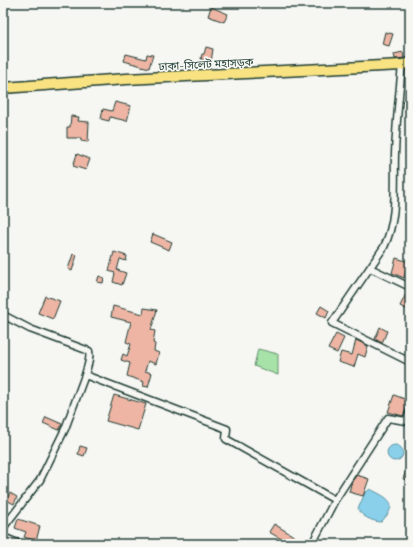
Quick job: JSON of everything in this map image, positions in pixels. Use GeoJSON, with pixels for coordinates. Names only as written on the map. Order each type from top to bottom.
{"type":"FeatureCollection","features":[{"type":"Feature","properties":{"kind":"highway","name":"ঢাকা-সিলেট মহাসড়ক"},"geometry":{"type":"LineString","coordinates":[[3,88],[126,79],[406,64]]}},
{"type":"Feature","properties":{"kind":"street"},"geometry":{"type":"LineString","coordinates":[[406,64],[396,121],[394,203],[390,235],[384,247],[332,323],[410,362]]}},
{"type":"Feature","properties":{"kind":"street"},"geometry":{"type":"LineString","coordinates":[[370,268],[410,287]]}},
{"type":"Feature","properties":{"kind":"street"},"geometry":{"type":"LineString","coordinates":[[3,315],[30,329],[89,351],[90,355],[64,429],[40,480],[3,528]]}},
{"type":"Feature","properties":{"kind":"street"},"geometry":{"type":"LineString","coordinates":[[84,374],[227,429],[226,439],[335,500]]}},
{"type":"Feature","properties":{"kind":"street"},"geometry":{"type":"LineString","coordinates":[[312,544],[335,500],[388,418],[406,421],[410,412]]}},
{"type":"Feature","properties":{"kind":"street"},"geometry":{"type":"LineString","coordinates":[[3,537],[20,544]]}},
{"type":"Feature","properties":{"kind":"green space"},"geometry":{"type":"Polygon","coordinates":[[[258,349],[278,354],[278,375],[254,366],[258,349]]]}},
{"type":"Feature","properties":{"kind":"water"},"geometry":{"type":"Polygon","coordinates":[[[392,445],[398,445],[403,450],[401,459],[398,461],[392,461],[387,456],[387,450],[392,445]]]}},
{"type":"Feature","properties":{"kind":"water"},"geometry":{"type":"Polygon","coordinates":[[[370,489],[386,498],[391,505],[390,510],[381,522],[368,518],[361,514],[358,509],[365,493],[370,489]]]}},
{"type":"Feature","properties":{"kind":"building"},"geometry":{"type":"Polygon","coordinates":[[[211,7],[228,14],[224,22],[208,16],[211,7]]]}},
{"type":"Feature","properties":{"kind":"building"},"geometry":{"type":"Polygon","coordinates":[[[385,32],[393,34],[389,46],[382,44],[385,32]]]}},
{"type":"Feature","properties":{"kind":"building"},"geometry":{"type":"Polygon","coordinates":[[[206,47],[213,49],[211,62],[201,59],[206,47]]]}},
{"type":"Feature","properties":{"kind":"building"},"geometry":{"type":"Polygon","coordinates":[[[403,52],[404,58],[395,59],[394,54],[403,52]]]}},
{"type":"Feature","properties":{"kind":"building"},"geometry":{"type":"Polygon","coordinates":[[[126,54],[146,59],[147,54],[153,55],[149,68],[124,61],[126,54]]]}},
{"type":"Feature","properties":{"kind":"building"},"geometry":{"type":"Polygon","coordinates":[[[115,102],[131,106],[127,121],[110,117],[109,121],[101,119],[103,109],[112,111],[115,102]]]}},
{"type":"Feature","properties":{"kind":"building"},"geometry":{"type":"Polygon","coordinates":[[[71,116],[79,117],[78,121],[89,122],[88,142],[81,141],[81,138],[67,138],[67,127],[70,127],[71,116]]]}},
{"type":"Feature","properties":{"kind":"building"},"geometry":{"type":"Polygon","coordinates":[[[77,154],[90,159],[86,170],[73,166],[77,154]]]}},
{"type":"Feature","properties":{"kind":"building"},"geometry":{"type":"Polygon","coordinates":[[[153,234],[172,242],[169,250],[150,242],[153,234]]]}},
{"type":"Feature","properties":{"kind":"building"},"geometry":{"type":"Polygon","coordinates":[[[114,252],[127,256],[126,261],[120,259],[117,270],[126,273],[122,285],[113,282],[115,273],[109,271],[114,252]]]}},
{"type":"Feature","properties":{"kind":"building"},"geometry":{"type":"Polygon","coordinates":[[[73,254],[77,255],[72,271],[68,269],[73,254]]]}},
{"type":"Feature","properties":{"kind":"building"},"geometry":{"type":"Polygon","coordinates":[[[396,258],[409,262],[404,278],[392,273],[396,258]]]}},
{"type":"Feature","properties":{"kind":"building"},"geometry":{"type":"Polygon","coordinates":[[[99,276],[104,278],[103,283],[97,282],[99,276]]]}},
{"type":"Feature","properties":{"kind":"building"},"geometry":{"type":"Polygon","coordinates":[[[406,294],[410,296],[410,311],[400,306],[406,294]]]}},
{"type":"Feature","properties":{"kind":"building"},"geometry":{"type":"Polygon","coordinates":[[[45,296],[60,301],[53,319],[38,313],[45,296]]]}},
{"type":"Feature","properties":{"kind":"building"},"geometry":{"type":"Polygon","coordinates":[[[113,306],[143,314],[144,308],[157,310],[151,330],[155,331],[153,343],[155,344],[154,351],[159,353],[156,364],[148,361],[145,371],[152,373],[148,387],[143,386],[144,382],[127,376],[130,363],[121,360],[123,354],[127,356],[131,344],[126,342],[131,322],[111,317],[113,306]]]}},
{"type":"Feature","properties":{"kind":"building"},"geometry":{"type":"Polygon","coordinates":[[[321,306],[329,311],[326,318],[317,313],[321,306]]]}},
{"type":"Feature","properties":{"kind":"building"},"geometry":{"type":"Polygon","coordinates":[[[380,327],[387,331],[382,343],[375,339],[380,327]]]}},
{"type":"Feature","properties":{"kind":"building"},"geometry":{"type":"Polygon","coordinates":[[[336,334],[344,338],[337,353],[328,349],[336,334]]]}},
{"type":"Feature","properties":{"kind":"building"},"geometry":{"type":"Polygon","coordinates":[[[356,340],[368,346],[365,357],[358,354],[354,367],[338,362],[341,352],[352,355],[356,340]]]}},
{"type":"Feature","properties":{"kind":"building"},"geometry":{"type":"Polygon","coordinates":[[[114,395],[146,404],[138,430],[106,421],[114,395]]]}},
{"type":"Feature","properties":{"kind":"building"},"geometry":{"type":"Polygon","coordinates":[[[394,395],[410,401],[403,416],[388,412],[394,395]]]}},
{"type":"Feature","properties":{"kind":"building"},"geometry":{"type":"Polygon","coordinates":[[[46,417],[62,424],[59,430],[43,423],[46,417]]]}},
{"type":"Feature","properties":{"kind":"building"},"geometry":{"type":"Polygon","coordinates":[[[80,446],[87,448],[84,456],[78,454],[80,446]]]}},
{"type":"Feature","properties":{"kind":"building"},"geometry":{"type":"Polygon","coordinates":[[[410,463],[410,481],[403,479],[410,463]]]}},
{"type":"Feature","properties":{"kind":"building"},"geometry":{"type":"Polygon","coordinates":[[[357,475],[369,479],[363,496],[349,492],[352,481],[357,475]]]}},
{"type":"Feature","properties":{"kind":"building"},"geometry":{"type":"Polygon","coordinates":[[[10,493],[17,497],[14,504],[6,500],[10,493]]]}},
{"type":"Feature","properties":{"kind":"building"},"geometry":{"type":"Polygon","coordinates":[[[18,519],[40,526],[36,541],[24,537],[26,532],[15,528],[18,519]]]}},
{"type":"Feature","properties":{"kind":"building"},"geometry":{"type":"Polygon","coordinates":[[[274,524],[307,544],[290,544],[269,532],[274,524]]]}},
{"type":"Feature","properties":{"kind":"building"},"geometry":{"type":"Polygon","coordinates":[[[410,524],[410,536],[405,533],[410,524]]]}}]}
